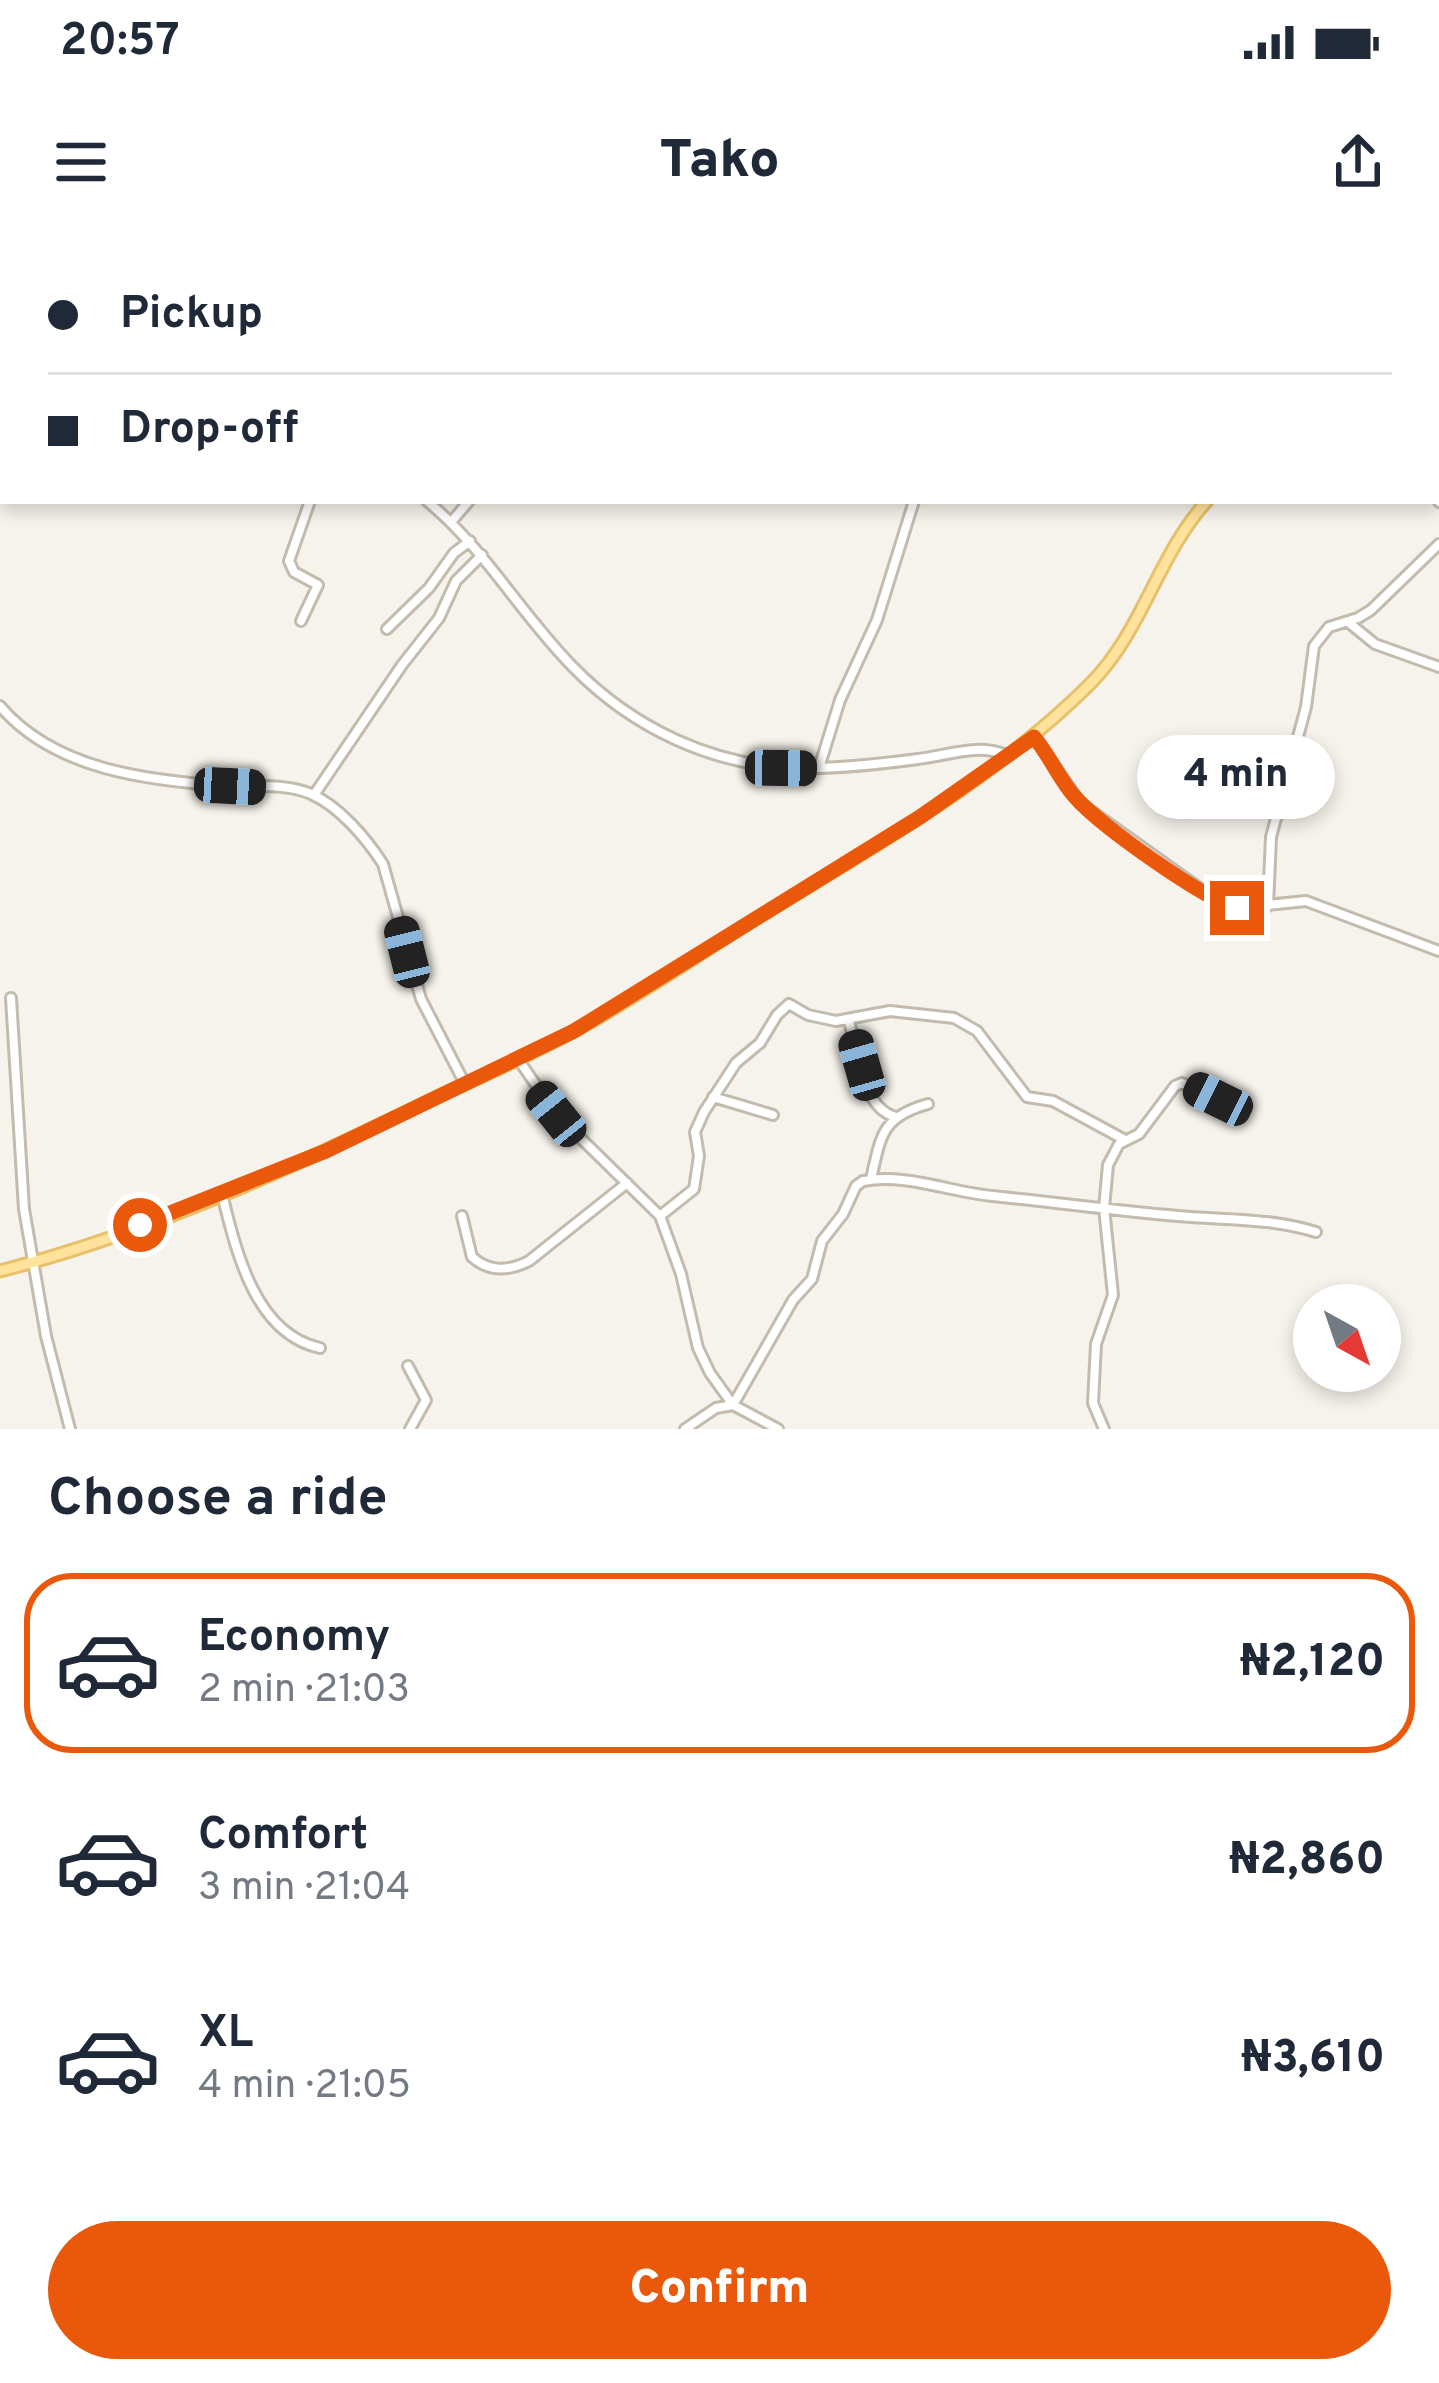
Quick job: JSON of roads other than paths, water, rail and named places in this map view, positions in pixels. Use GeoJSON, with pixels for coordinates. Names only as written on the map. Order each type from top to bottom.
{"type":"FeatureCollection","features":[{"type":"Feature","properties":{"kind":"main road"},"geometry":{"type":"LineString","coordinates":[[0,1270],[222,1194],[326,1151],[518,1059],[613,1009],[897,832],[1034,737],[1106,667],[1130,634],[1174,542],[1205,504]]}},
{"type":"Feature","properties":{"kind":"street"},"geometry":{"type":"LineString","coordinates":[[301,621],[318,585],[294,572],[289,561],[309,504]]}},
{"type":"Feature","properties":{"kind":"street"},"geometry":{"type":"LineString","coordinates":[[431,504],[470,541],[570,664],[617,704],[682,744],[718,757],[781,768],[931,758],[977,747],[1009,756]]}},
{"type":"Feature","properties":{"kind":"street"},"geometry":{"type":"LineString","coordinates":[[452,521],[466,504]]}},
{"type":"Feature","properties":{"kind":"street"},"geometry":{"type":"LineString","coordinates":[[819,768],[840,700],[877,620],[913,504]]}},
{"type":"Feature","properties":{"kind":"street"},"geometry":{"type":"LineString","coordinates":[[386,629],[429,589],[442,565],[470,541]]}},
{"type":"Feature","properties":{"kind":"street"},"geometry":{"type":"LineString","coordinates":[[1268,906],[1271,837],[1306,706],[1314,646],[1329,627],[1371,610],[1439,544]]}},
{"type":"Feature","properties":{"kind":"street"},"geometry":{"type":"LineString","coordinates":[[314,795],[401,665],[439,618],[456,581],[482,555]]}},
{"type":"Feature","properties":{"kind":"street"},"geometry":{"type":"LineString","coordinates":[[1348,622],[1375,644],[1439,668]]}},
{"type":"Feature","properties":{"kind":"street"},"geometry":{"type":"LineString","coordinates":[[0,706],[20,729],[89,762],[151,780],[298,789],[314,795],[345,820],[383,864],[422,999],[465,1084]]}},
{"type":"Feature","properties":{"kind":"street"},"geometry":{"type":"LineString","coordinates":[[1034,737],[1070,791],[1106,824],[1226,905],[1306,902],[1439,951]]}},
{"type":"Feature","properties":{"kind":"street"},"geometry":{"type":"LineString","coordinates":[[11,998],[24,1209],[46,1336],[70,1429]]}},
{"type":"Feature","properties":{"kind":"street"},"geometry":{"type":"LineString","coordinates":[[660,1216],[694,1190],[700,1156],[695,1132],[736,1063],[760,1043],[784,1006],[794,1005],[826,1020],[849,1021],[890,1011],[942,1015],[968,1024],[1027,1097],[1053,1101],[1125,1140]]}},
{"type":"Feature","properties":{"kind":"street"},"geometry":{"type":"LineString","coordinates":[[849,1021],[872,1100],[884,1114],[896,1117]]}},
{"type":"Feature","properties":{"kind":"street"},"geometry":{"type":"LineString","coordinates":[[518,1059],[556,1114],[660,1216],[676,1256],[698,1348],[733,1405],[778,1429]]}},
{"type":"Feature","properties":{"kind":"street"},"geometry":{"type":"LineString","coordinates":[[1103,1429],[1093,1402],[1098,1334],[1113,1294],[1104,1208],[1108,1165],[1174,1086],[1191,1085],[1218,1099]]}},
{"type":"Feature","properties":{"kind":"street"},"geometry":{"type":"LineString","coordinates":[[713,1097],[773,1115]]}},
{"type":"Feature","properties":{"kind":"street"},"geometry":{"type":"LineString","coordinates":[[872,1179],[886,1127],[896,1117],[928,1104]]}},
{"type":"Feature","properties":{"kind":"street"},"geometry":{"type":"LineString","coordinates":[[733,1405],[793,1300],[812,1279],[822,1241],[843,1214],[856,1186],[872,1179],[1104,1208],[1269,1221],[1316,1232]]}},
{"type":"Feature","properties":{"kind":"street"},"geometry":{"type":"LineString","coordinates":[[462,1216],[472,1257],[489,1267],[513,1269],[627,1184]]}},
{"type":"Feature","properties":{"kind":"street"},"geometry":{"type":"LineString","coordinates":[[222,1194],[232,1234],[267,1315],[295,1340],[320,1348]]}},
{"type":"Feature","properties":{"kind":"street"},"geometry":{"type":"LineString","coordinates":[[407,1366],[426,1400],[410,1429]]}},
{"type":"Feature","properties":{"kind":"street"},"geometry":{"type":"LineString","coordinates":[[685,1429],[716,1408],[733,1405]]}}]}
